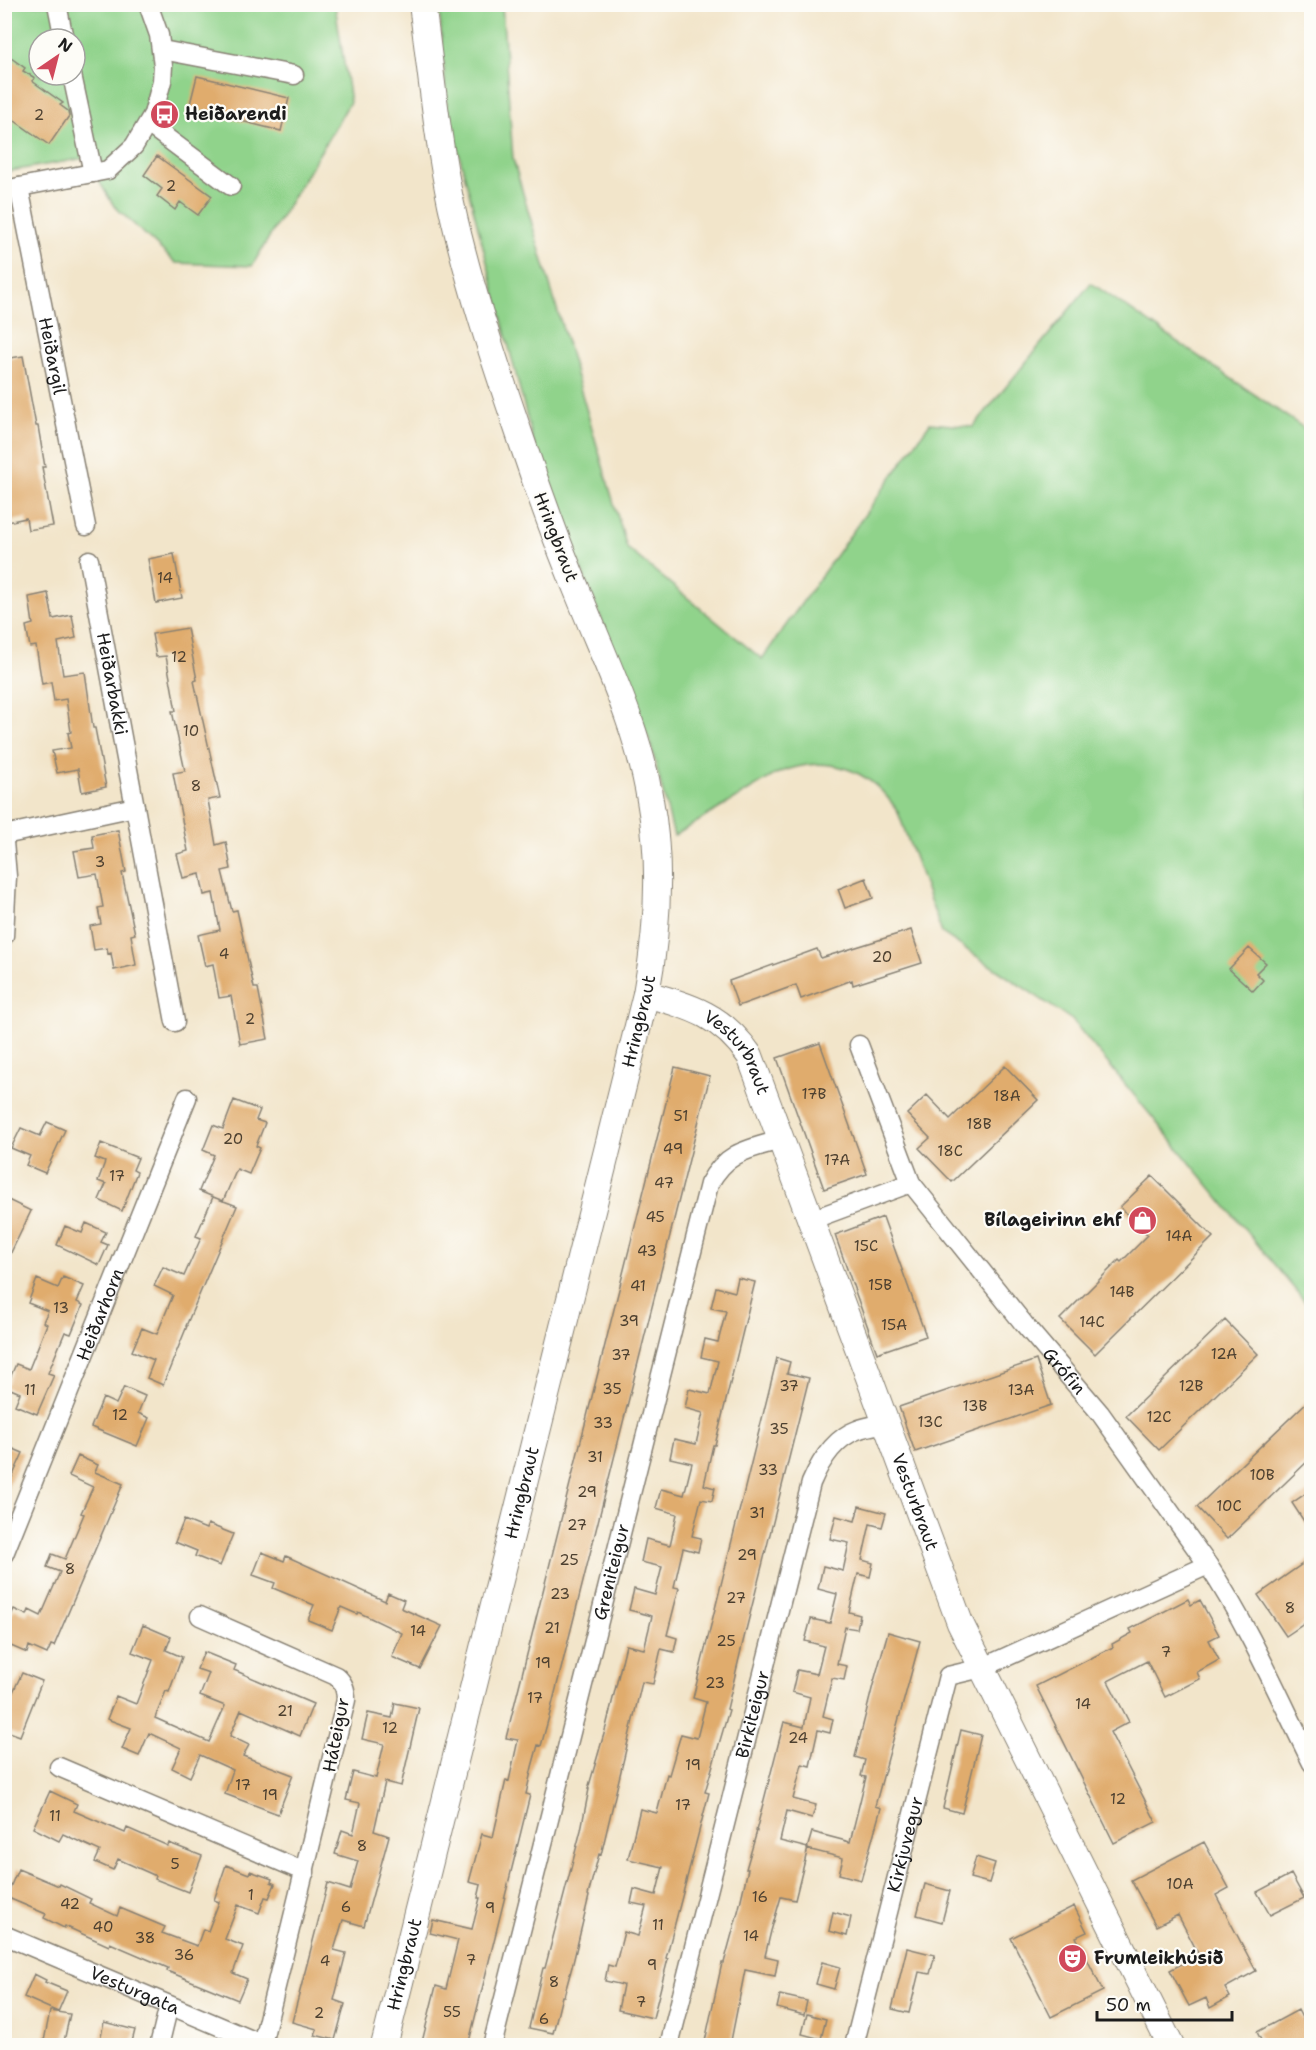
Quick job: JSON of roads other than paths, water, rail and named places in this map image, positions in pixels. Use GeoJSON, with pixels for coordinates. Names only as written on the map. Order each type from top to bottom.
{"type":"FeatureCollection","features":[{"type":"Feature","properties":{"kind":"main road","name":"Hringbraut"},"geometry":{"type":"LineString","coordinates":[[384,2046],[646,994],[655,936],[658,877],[654,824],[645,774],[625,706],[579,596],[520,436],[469,276],[451,204],[439,132],[423,4]]}},
{"type":"Feature","properties":{"kind":"main road","name":"Vesturbraut"},"geometry":{"type":"LineString","coordinates":[[646,994],[690,1006],[703,1012],[729,1030],[750,1056],[960,1623],[1171,2046]]}},
{"type":"Feature","properties":{"kind":"street"},"geometry":{"type":"LineString","coordinates":[[57,4],[62,27]]}},
{"type":"Feature","properties":{"kind":"street"},"geometry":{"type":"LineString","coordinates":[[12,188],[101,172],[134,146],[148,124],[162,81],[162,50],[148,4]]}},
{"type":"Feature","properties":{"kind":"street"},"geometry":{"type":"LineString","coordinates":[[162,50],[294,75]]}},
{"type":"Feature","properties":{"kind":"street"},"geometry":{"type":"LineString","coordinates":[[76,87],[101,172]]}},
{"type":"Feature","properties":{"kind":"street"},"geometry":{"type":"LineString","coordinates":[[148,124],[231,186]]}},
{"type":"Feature","properties":{"kind":"street","name":"Heiðargil"},"geometry":{"type":"LineString","coordinates":[[12,188],[86,526]]}},
{"type":"Feature","properties":{"kind":"street","name":"Heiðarbakki"},"geometry":{"type":"LineString","coordinates":[[89,560],[175,1022]]}},
{"type":"Feature","properties":{"kind":"street"},"geometry":{"type":"LineString","coordinates":[[4,835],[135,807]]}},
{"type":"Feature","properties":{"kind":"street"},"geometry":{"type":"LineString","coordinates":[[4,842],[7,876],[4,936]]}},
{"type":"Feature","properties":{"kind":"street","name":"Grófin"},"geometry":{"type":"LineString","coordinates":[[859,1045],[911,1183],[1024,1324],[1100,1413],[1208,1565],[1269,1676],[1311,1763]]}},
{"type":"Feature","properties":{"kind":"street","name":"Heiðarhorn"},"geometry":{"type":"LineString","coordinates":[[4,1554],[9,1528],[187,1098]]}},
{"type":"Feature","properties":{"kind":"street","name":"Greniteigur"},"geometry":{"type":"LineString","coordinates":[[492,2046],[709,1185],[721,1166],[739,1152],[781,1140]]}},
{"type":"Feature","properties":{"kind":"street"},"geometry":{"type":"LineString","coordinates":[[811,1220],[911,1183]]}},
{"type":"Feature","properties":{"kind":"street","name":"Birkiteigur"},"geometry":{"type":"LineString","coordinates":[[669,2046],[811,1483],[822,1460],[838,1443],[856,1430],[886,1423]]}},
{"type":"Feature","properties":{"kind":"street"},"geometry":{"type":"LineString","coordinates":[[982,1668],[1208,1565]]}},
{"type":"Feature","properties":{"kind":"street","name":"Háteigur"},"geometry":{"type":"LineString","coordinates":[[200,1616],[330,1673],[344,1686],[346,1700],[264,2045]]}},
{"type":"Feature","properties":{"kind":"street","name":"Kirkjuvegur"},"geometry":{"type":"LineString","coordinates":[[854,2046],[948,1676],[982,1668]]}},
{"type":"Feature","properties":{"kind":"street"},"geometry":{"type":"LineString","coordinates":[[59,1767],[304,1872]]}},
{"type":"Feature","properties":{"kind":"street","name":"Vesturgata"},"geometry":{"type":"LineString","coordinates":[[4,1935],[264,2045]]}},
{"type":"Feature","properties":{"kind":"street"},"geometry":{"type":"LineString","coordinates":[[159,2046],[169,2005]]}},
{"type":"Feature","properties":{"kind":"place","name":"Heiðarendi"},"geometry":{"type":"Point","coordinates":[164,114]}},
{"type":"Feature","properties":{"kind":"place","name":"Bílageirinn ehf"},"geometry":{"type":"Point","coordinates":[1143,1220]}},
{"type":"Feature","properties":{"kind":"place","name":"Frumleikhúsið"},"geometry":{"type":"Point","coordinates":[1073,1958]}}]}
